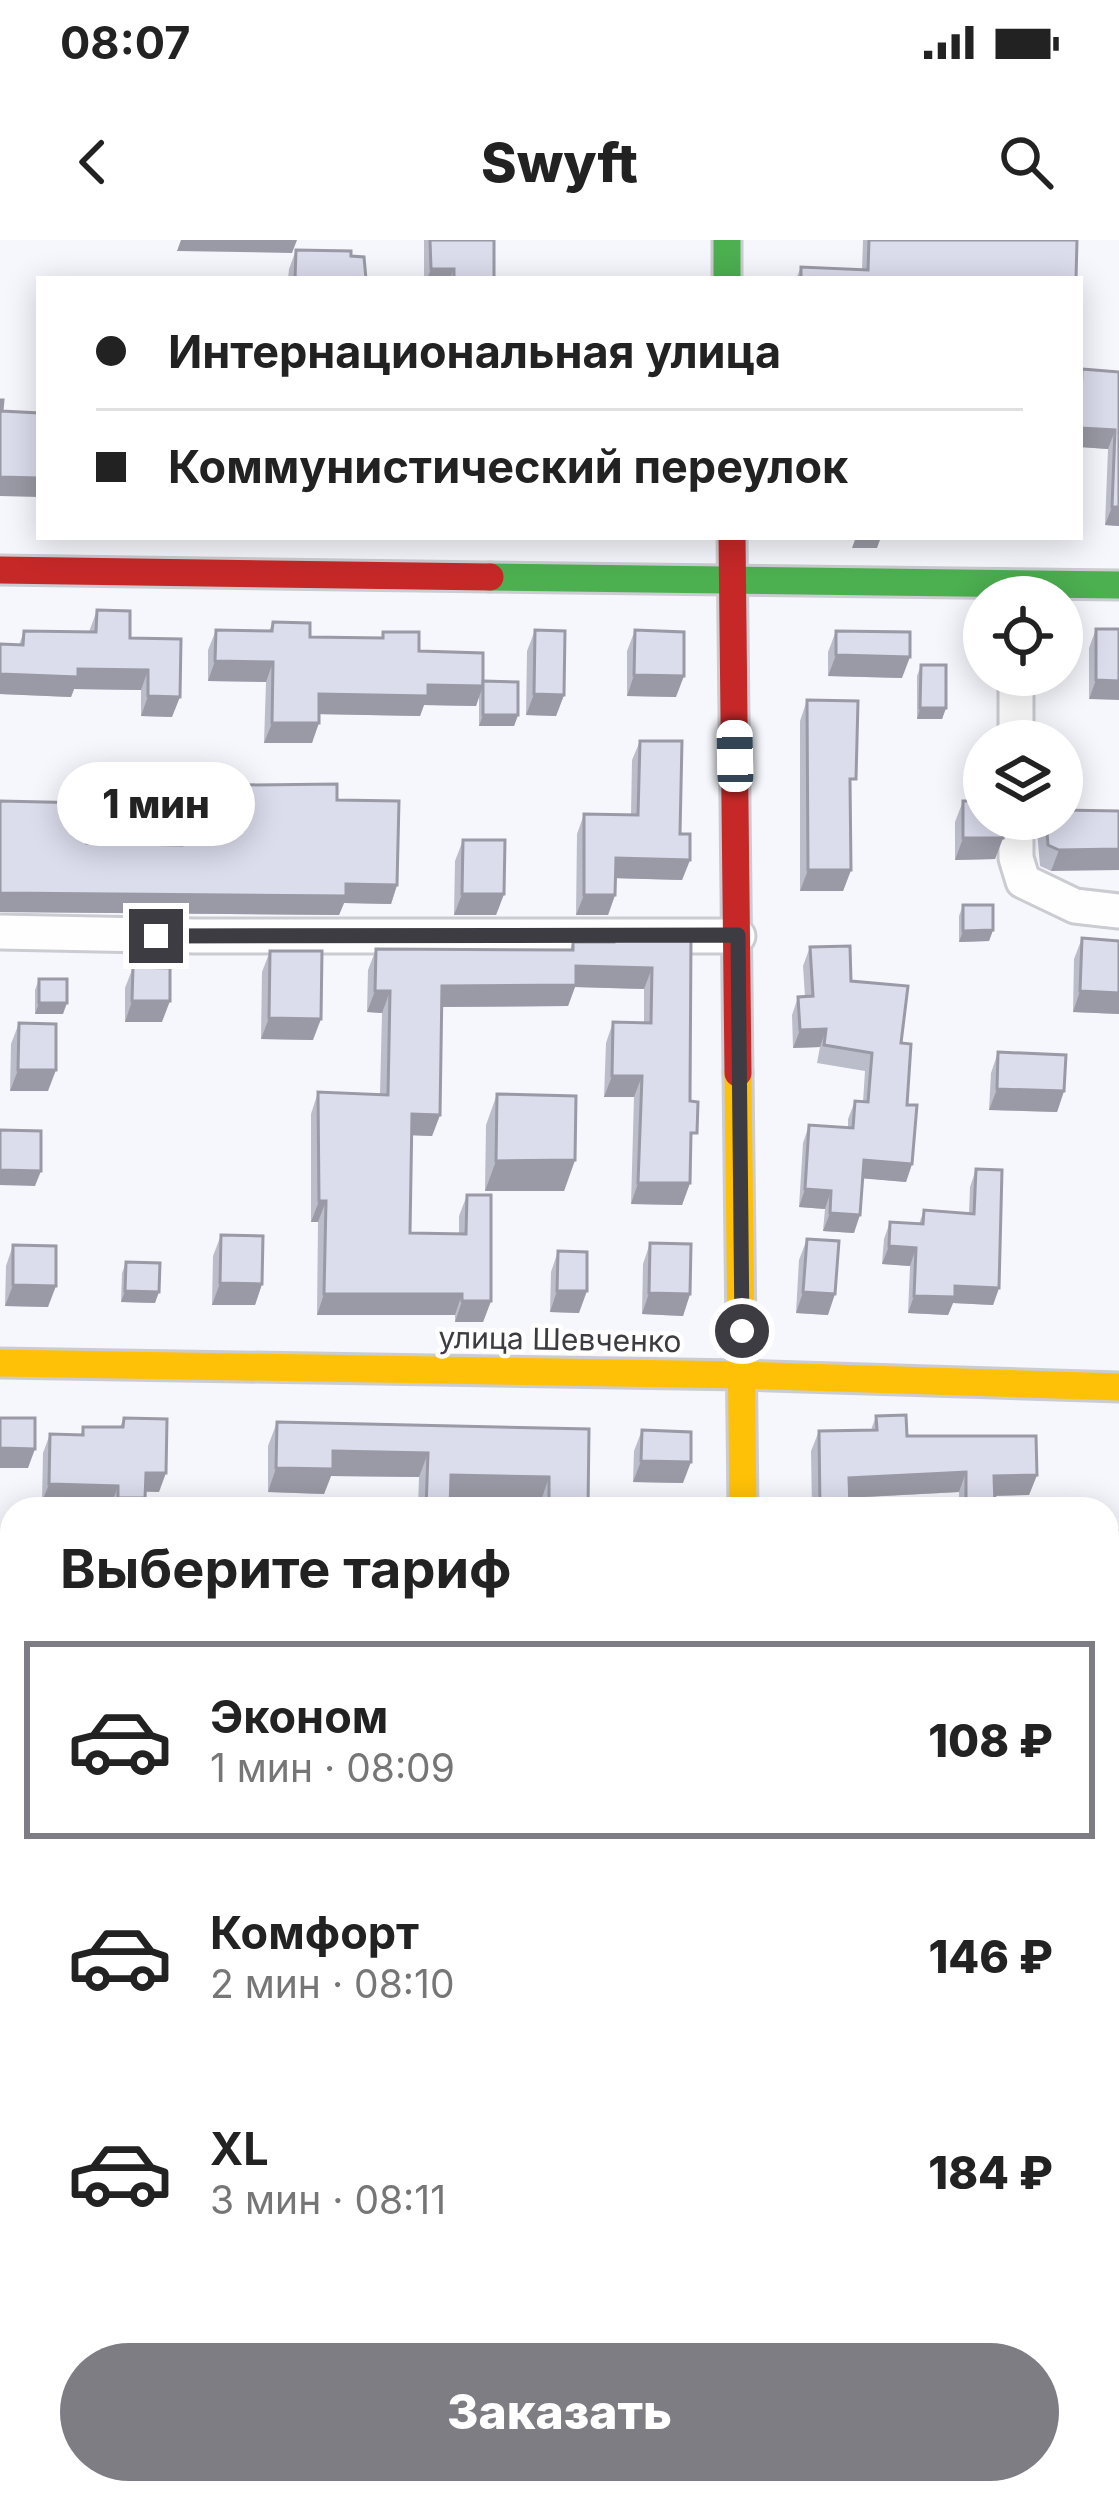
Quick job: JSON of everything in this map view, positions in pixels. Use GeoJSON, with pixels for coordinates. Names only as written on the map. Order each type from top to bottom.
{"type":"FeatureCollection","features":[{"type":"Feature","properties":{"kind":"street"},"geometry":{"type":"LineString","coordinates":[[727,240],[728,276]]}},
{"type":"Feature","properties":{"kind":"street"},"geometry":{"type":"LineString","coordinates":[[732,540],[743,1497]]}},
{"type":"Feature","properties":{"kind":"street"},"geometry":{"type":"LineString","coordinates":[[0,570],[732,577],[963,588]]}},
{"type":"Feature","properties":{"kind":"street"},"geometry":{"type":"LineString","coordinates":[[1083,587],[1119,585]]}},
{"type":"Feature","properties":{"kind":"street"},"geometry":{"type":"LineString","coordinates":[[1016,840],[1024,881],[1075,906],[1119,911]]}},
{"type":"Feature","properties":{"kind":"street"},"geometry":{"type":"LineString","coordinates":[[0,932],[195,937],[738,935]]}},
{"type":"Feature","properties":{"kind":"street","name":"улица Шевченко"},"geometry":{"type":"LineString","coordinates":[[0,1364],[742,1375],[1119,1387]]}},
{"type":"Feature","properties":{"kind":"building"},"geometry":{"type":"Polygon","coordinates":[[[430,240],[494,240],[494,276],[454,276],[454,269],[431,269],[430,240]]]}},
{"type":"Feature","properties":{"kind":"building"},"geometry":{"type":"Polygon","coordinates":[[[869,240],[1077,240],[1076,276],[801,276],[801,267],[868,270],[869,240]]]}},
{"type":"Feature","properties":{"kind":"building"},"geometry":{"type":"Polygon","coordinates":[[[296,250],[351,251],[351,256],[364,257],[366,276],[295,276],[296,250]]]}},
{"type":"Feature","properties":{"kind":"building"},"geometry":{"type":"Polygon","coordinates":[[[1083,369],[1119,372],[1119,507],[1112,507],[1115,430],[1083,428],[1083,369]]]}},
{"type":"Feature","properties":{"kind":"building"},"geometry":{"type":"Polygon","coordinates":[[[0,400],[3,400],[2,411],[36,413],[36,478],[0,477],[0,400]]]}},
{"type":"Feature","properties":{"kind":"building"},"geometry":{"type":"Polygon","coordinates":[[[97,610],[130,611],[130,638],[181,639],[180,697],[148,696],[148,670],[78,669],[78,677],[0,674],[0,644],[23,645],[24,631],[96,632],[97,610]]]}},
{"type":"Feature","properties":{"kind":"building"},"geometry":{"type":"Polygon","coordinates":[[[273,622],[310,623],[310,637],[383,638],[383,632],[419,632],[419,651],[483,653],[483,686],[428,685],[428,696],[319,694],[319,723],[272,723],[273,662],[215,661],[216,630],[272,631],[273,622]]]}},
{"type":"Feature","properties":{"kind":"building"},"geometry":{"type":"Polygon","coordinates":[[[1096,629],[1119,629],[1119,681],[1096,680],[1096,629]]]}},
{"type":"Feature","properties":{"kind":"building"},"geometry":{"type":"Polygon","coordinates":[[[535,630],[565,631],[564,695],[534,694],[535,630]]]}},
{"type":"Feature","properties":{"kind":"building"},"geometry":{"type":"Polygon","coordinates":[[[635,630],[684,632],[684,676],[634,675],[635,630]]]}},
{"type":"Feature","properties":{"kind":"building"},"geometry":{"type":"Polygon","coordinates":[[[836,631],[910,632],[910,657],[836,655],[836,631]]]}},
{"type":"Feature","properties":{"kind":"building"},"geometry":{"type":"Polygon","coordinates":[[[921,665],[946,665],[946,708],[920,708],[921,665]]]}},
{"type":"Feature","properties":{"kind":"building"},"geometry":{"type":"Polygon","coordinates":[[[483,681],[518,682],[518,715],[483,715],[483,681]]]}},
{"type":"Feature","properties":{"kind":"building"},"geometry":{"type":"Polygon","coordinates":[[[807,700],[858,701],[856,779],[850,779],[851,870],[808,870],[807,700]]]}},
{"type":"Feature","properties":{"kind":"building"},"geometry":{"type":"Polygon","coordinates":[[[640,741],[682,741],[680,834],[690,834],[690,860],[616,858],[615,895],[584,895],[584,814],[638,815],[640,741]]]}},
{"type":"Feature","properties":{"kind":"building"},"geometry":{"type":"Polygon","coordinates":[[[337,784],[337,800],[399,801],[397,885],[346,884],[346,896],[0,893],[0,801],[88,803],[87,843],[182,845],[183,829],[243,830],[244,785],[337,784]]]}},
{"type":"Feature","properties":{"kind":"building"},"geometry":{"type":"Polygon","coordinates":[[[1083,810],[1119,811],[1119,849],[1059,850],[1048,840],[1083,840],[1083,810]]]}},
{"type":"Feature","properties":{"kind":"building"},"geometry":{"type":"Polygon","coordinates":[[[463,840],[505,840],[504,894],[462,894],[463,840]]]}},
{"type":"Feature","properties":{"kind":"building"},"geometry":{"type":"Polygon","coordinates":[[[963,905],[993,905],[993,930],[963,931],[963,905]]]}},
{"type":"Feature","properties":{"kind":"building"},"geometry":{"type":"Polygon","coordinates":[[[614,936],[691,936],[690,1101],[698,1102],[697,1133],[691,1133],[690,1183],[638,1183],[642,1076],[612,1076],[613,1022],[651,1023],[652,968],[576,966],[576,985],[442,986],[440,1115],[412,1114],[410,1233],[466,1234],[467,1195],[491,1195],[491,1301],[462,1301],[462,1294],[324,1294],[326,1201],[319,1201],[318,1092],[388,1095],[390,991],[375,991],[376,949],[573,950],[573,942],[614,942],[614,936]]]}},
{"type":"Feature","properties":{"kind":"building"},"geometry":{"type":"Polygon","coordinates":[[[1082,938],[1119,941],[1119,993],[1080,991],[1082,938]]]}},
{"type":"Feature","properties":{"kind":"building"},"geometry":{"type":"Polygon","coordinates":[[[850,946],[851,981],[908,986],[901,1043],[911,1044],[907,1105],[917,1105],[912,1164],[864,1160],[860,1215],[830,1213],[831,1191],[805,1189],[809,1125],[853,1128],[855,1101],[868,1102],[872,1053],[824,1045],[826,1029],[800,1030],[798,997],[813,996],[810,947],[850,946]]]}},
{"type":"Feature","properties":{"kind":"building"},"geometry":{"type":"Polygon","coordinates":[[[270,951],[322,951],[321,1019],[269,1018],[270,951]]]}},
{"type":"Feature","properties":{"kind":"building"},"geometry":{"type":"Polygon","coordinates":[[[133,967],[170,968],[170,1001],[132,1001],[133,967]]]}},
{"type":"Feature","properties":{"kind":"building"},"geometry":{"type":"Polygon","coordinates":[[[39,979],[67,979],[67,1003],[39,1003],[39,979]]]}},
{"type":"Feature","properties":{"kind":"building"},"geometry":{"type":"Polygon","coordinates":[[[19,1023],[56,1024],[56,1070],[18,1070],[19,1023]]]}},
{"type":"Feature","properties":{"kind":"building"},"geometry":{"type":"Polygon","coordinates":[[[998,1052],[1066,1055],[1064,1091],[997,1089],[998,1052]]]}},
{"type":"Feature","properties":{"kind":"building"},"geometry":{"type":"Polygon","coordinates":[[[497,1094],[576,1096],[575,1160],[496,1161],[497,1094]]]}},
{"type":"Feature","properties":{"kind":"building"},"geometry":{"type":"Polygon","coordinates":[[[0,1130],[41,1131],[41,1171],[0,1170],[0,1130]]]}},
{"type":"Feature","properties":{"kind":"building"},"geometry":{"type":"Polygon","coordinates":[[[976,1169],[1002,1170],[999,1288],[955,1286],[955,1297],[914,1296],[916,1248],[889,1246],[890,1222],[923,1224],[924,1210],[974,1214],[976,1169]]]}},
{"type":"Feature","properties":{"kind":"building"},"geometry":{"type":"Polygon","coordinates":[[[221,1235],[263,1236],[262,1284],[220,1283],[221,1235]]]}},
{"type":"Feature","properties":{"kind":"building"},"geometry":{"type":"Polygon","coordinates":[[[807,1239],[839,1241],[835,1294],[803,1292],[807,1239]]]}},
{"type":"Feature","properties":{"kind":"building"},"geometry":{"type":"Polygon","coordinates":[[[650,1243],[691,1244],[690,1294],[649,1293],[650,1243]]]}},
{"type":"Feature","properties":{"kind":"building"},"geometry":{"type":"Polygon","coordinates":[[[13,1245],[56,1246],[56,1286],[13,1285],[13,1245]]]}},
{"type":"Feature","properties":{"kind":"building"},"geometry":{"type":"Polygon","coordinates":[[[558,1251],[587,1252],[587,1291],[557,1291],[558,1251]]]}},
{"type":"Feature","properties":{"kind":"building"},"geometry":{"type":"Polygon","coordinates":[[[126,1262],[160,1263],[159,1292],[125,1291],[126,1262]]]}},
{"type":"Feature","properties":{"kind":"building"},"geometry":{"type":"Polygon","coordinates":[[[906,1415],[907,1436],[1036,1436],[1037,1475],[994,1476],[995,1497],[966,1497],[966,1472],[849,1478],[850,1497],[820,1497],[819,1431],[877,1430],[876,1416],[906,1415]]]}},
{"type":"Feature","properties":{"kind":"building"},"geometry":{"type":"Polygon","coordinates":[[[0,1418],[35,1418],[35,1449],[0,1448],[0,1418]]]}},
{"type":"Feature","properties":{"kind":"building"},"geometry":{"type":"Polygon","coordinates":[[[124,1418],[167,1419],[166,1473],[146,1473],[145,1497],[118,1497],[118,1486],[49,1484],[50,1434],[83,1435],[83,1427],[123,1427],[124,1418]]]}},
{"type":"Feature","properties":{"kind":"building"},"geometry":{"type":"Polygon","coordinates":[[[277,1422],[589,1429],[588,1497],[549,1497],[549,1477],[451,1475],[450,1497],[426,1497],[428,1453],[333,1451],[333,1469],[276,1468],[277,1422]]]}},
{"type":"Feature","properties":{"kind":"building"},"geometry":{"type":"Polygon","coordinates":[[[642,1430],[691,1432],[691,1462],[641,1461],[642,1430]]]}},
{"type":"Feature","properties":{"kind":"traffic: fast"},"geometry":{"type":"LineString","coordinates":[[727,240],[727,276]]}},
{"type":"Feature","properties":{"kind":"traffic: fast"},"geometry":{"type":"LineString","coordinates":[[490,577],[1119,585]]}},
{"type":"Feature","properties":{"kind":"traffic: slow"},"geometry":{"type":"LineString","coordinates":[[738,1073],[743,1497]]}},
{"type":"Feature","properties":{"kind":"traffic: slow"},"geometry":{"type":"LineString","coordinates":[[0,1363],[742,1375],[1119,1387]]}},
{"type":"Feature","properties":{"kind":"traffic: jam"},"geometry":{"type":"LineString","coordinates":[[732,540],[738,1073]]}},
{"type":"Feature","properties":{"kind":"traffic: jam"},"geometry":{"type":"LineString","coordinates":[[0,570],[490,577]]}},
{"type":"Feature","properties":{"kind":"route"},"geometry":{"type":"LineString","coordinates":[[156,936],[738,935],[742,1331]]}}]}
